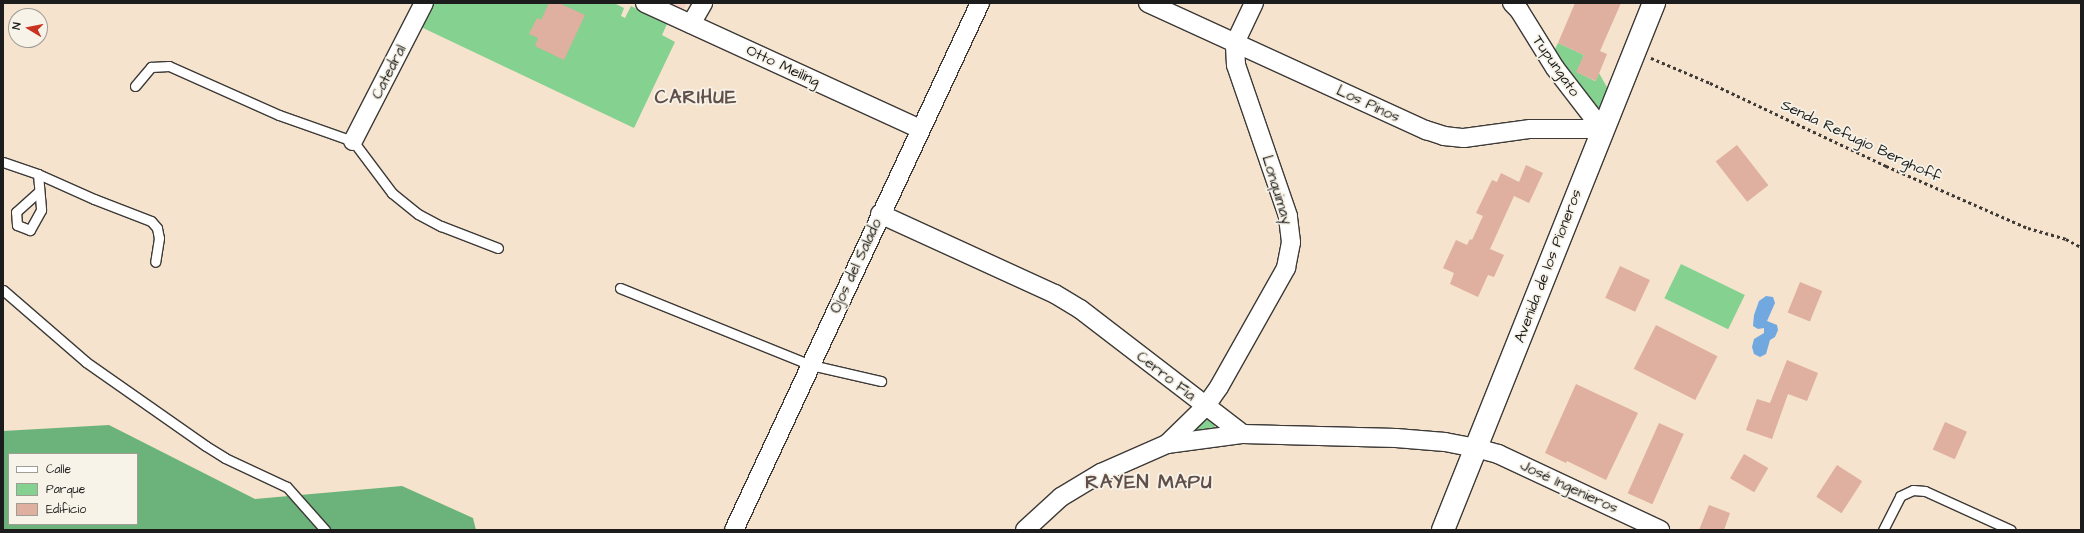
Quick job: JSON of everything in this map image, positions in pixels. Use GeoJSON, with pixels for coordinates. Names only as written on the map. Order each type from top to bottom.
{"type":"FeatureCollection","features":[{"type":"Feature","properties":{"kind":"main road","name":"Avenida de los Pioneros"},"geometry":{"type":"LineString","coordinates":[[1443,530],[1602,129],[1654,3]]}},
{"type":"Feature","properties":{"kind":"street","name":"Catedral"},"geometry":{"type":"LineString","coordinates":[[353,141],[424,3]]}},
{"type":"Feature","properties":{"kind":"street","name":"Otto Meiling"},"geometry":{"type":"LineString","coordinates":[[645,3],[920,129]]}},
{"type":"Feature","properties":{"kind":"street"},"geometry":{"type":"LineString","coordinates":[[691,24],[703,3]]}},
{"type":"Feature","properties":{"kind":"street","name":"Ojos del Salado"},"geometry":{"type":"LineString","coordinates":[[734,530],[880,214],[980,3]]}},
{"type":"Feature","properties":{"kind":"street","name":"Los Pinos"},"geometry":{"type":"LineString","coordinates":[[1148,3],[1426,130],[1444,136],[1464,138],[1530,129],[1602,129]]}},
{"type":"Feature","properties":{"kind":"street","name":"Lonquimay"},"geometry":{"type":"LineString","coordinates":[[1167,444],[1205,407],[1219,387],[1286,268],[1291,242],[1288,216],[1236,65],[1235,43],[1254,3]]}},
{"type":"Feature","properties":{"kind":"street","name":"Tupungato"},"geometry":{"type":"LineString","coordinates":[[1512,3],[1519,10],[1555,68],[1602,129]]}},
{"type":"Feature","properties":{"kind":"street","name":"Cerro Fia"},"geometry":{"type":"LineString","coordinates":[[880,214],[1055,294],[1080,309],[1205,407],[1243,434]]}},
{"type":"Feature","properties":{"kind":"street"},"geometry":{"type":"LineString","coordinates":[[1243,434],[1396,438],[1445,442],[1476,448]]}},
{"type":"Feature","properties":{"kind":"street","name":"Lonquimay"},"geometry":{"type":"LineString","coordinates":[[1025,530],[1068,493],[1101,473],[1167,444],[1243,434]]}},
{"type":"Feature","properties":{"kind":"street","name":"José Ingenieros"},"geometry":{"type":"LineString","coordinates":[[1476,448],[1498,454],[1660,530]]}},
{"type":"Feature","properties":{"kind":"lane"},"geometry":{"type":"LineString","coordinates":[[136,86],[151,67],[169,66],[279,115],[353,141],[392,193],[418,214],[441,226],[498,248]]}},
{"type":"Feature","properties":{"kind":"lane"},"geometry":{"type":"LineString","coordinates":[[3,162],[38,174],[94,199],[150,221],[157,228],[159,238],[155,262]]}},
{"type":"Feature","properties":{"kind":"lane"},"geometry":{"type":"LineString","coordinates":[[38,174],[39,191]]}},
{"type":"Feature","properties":{"kind":"lane"},"geometry":{"type":"LineString","coordinates":[[620,288],[810,365],[881,381]]}},
{"type":"Feature","properties":{"kind":"lane"},"geometry":{"type":"LineString","coordinates":[[3,290],[86,362],[206,446],[225,458],[287,487],[325,530]]}},
{"type":"Feature","properties":{"kind":"lane"},"geometry":{"type":"LineString","coordinates":[[1883,530],[1900,496],[1913,490],[1925,491],[2011,530]]}},
{"type":"Feature","properties":{"kind":"path","name":"Senda Refugio Berghoff"},"geometry":{"type":"LineString","coordinates":[[1634,52],[1710,83],[1886,166],[2028,228],[2066,239],[2081,247]]}},
{"type":"Feature","properties":{"kind":"shaded area"},"geometry":{"type":"Polygon","coordinates":[[[658,3],[687,3],[682,12],[658,3]]]}},
{"type":"Feature","properties":{"kind":"green space"},"geometry":{"type":"Polygon","coordinates":[[[433,3],[614,3],[624,8],[621,16],[625,18],[631,6],[667,24],[662,35],[675,42],[634,128],[421,27],[433,3]]]}},
{"type":"Feature","properties":{"kind":"green space"},"geometry":{"type":"Polygon","coordinates":[[[1558,43],[1584,55],[1577,72],[1595,81],[1599,73],[1609,91],[1601,108],[1597,109],[1553,53],[1558,43]]]}},
{"type":"Feature","properties":{"kind":"green space"},"geometry":{"type":"Polygon","coordinates":[[[1681,264],[1745,295],[1728,329],[1664,298],[1681,264]]]}},
{"type":"Feature","properties":{"kind":"green space"},"geometry":{"type":"Polygon","coordinates":[[[1208,418],[1215,423],[1214,432],[1197,432],[1195,430],[1195,425],[1200,420],[1208,418]]]}},
{"type":"Feature","properties":{"kind":"green space"},"geometry":{"type":"Polygon","coordinates":[[[109,425],[255,499],[402,486],[473,518],[476,530],[3,530],[3,431],[109,425]]]}},
{"type":"Feature","properties":{"kind":"water"},"geometry":{"type":"Polygon","coordinates":[[[1766,296],[1773,297],[1775,303],[1767,321],[1777,325],[1778,330],[1775,337],[1770,340],[1766,354],[1760,357],[1754,354],[1752,347],[1754,339],[1764,333],[1764,328],[1758,329],[1753,326],[1754,315],[1759,301],[1766,296]]]}},
{"type":"Feature","properties":{"kind":"building"},"geometry":{"type":"Polygon","coordinates":[[[549,3],[559,3],[585,15],[564,60],[535,46],[538,38],[529,34],[537,18],[541,20],[549,3]]]}},
{"type":"Feature","properties":{"kind":"building"},"geometry":{"type":"Polygon","coordinates":[[[1575,3],[1621,3],[1600,51],[1607,54],[1596,81],[1576,72],[1584,55],[1558,43],[1575,3]]]}},
{"type":"Feature","properties":{"kind":"building"},"geometry":{"type":"Polygon","coordinates":[[[1737,145],[1768,185],[1747,202],[1716,162],[1737,145]]]}},
{"type":"Feature","properties":{"kind":"building"},"geometry":{"type":"Polygon","coordinates":[[[1526,165],[1543,173],[1529,203],[1514,196],[1490,249],[1504,255],[1494,277],[1488,275],[1478,297],[1450,284],[1454,273],[1443,268],[1456,240],[1467,245],[1470,239],[1472,240],[1483,216],[1476,213],[1492,180],[1497,182],[1501,173],[1519,182],[1526,165]]]}},
{"type":"Feature","properties":{"kind":"building"},"geometry":{"type":"Polygon","coordinates":[[[1620,266],[1650,280],[1635,312],[1605,298],[1620,266]]]}},
{"type":"Feature","properties":{"kind":"building"},"geometry":{"type":"Polygon","coordinates":[[[1800,282],[1822,291],[1810,322],[1788,313],[1800,282]]]}},
{"type":"Feature","properties":{"kind":"building"},"geometry":{"type":"Polygon","coordinates":[[[1656,325],[1717,356],[1695,400],[1634,369],[1656,325]]]}},
{"type":"Feature","properties":{"kind":"building"},"geometry":{"type":"Polygon","coordinates":[[[1787,360],[1818,373],[1807,401],[1788,394],[1772,439],[1746,430],[1757,399],[1770,403],[1787,360]]]}},
{"type":"Feature","properties":{"kind":"building"},"geometry":{"type":"Polygon","coordinates":[[[1576,384],[1638,413],[1606,480],[1567,461],[1566,463],[1545,453],[1576,384]]]}},
{"type":"Feature","properties":{"kind":"building"},"geometry":{"type":"Polygon","coordinates":[[[1945,422],[1967,432],[1955,459],[1933,449],[1945,422]]]}},
{"type":"Feature","properties":{"kind":"building"},"geometry":{"type":"Polygon","coordinates":[[[1659,423],[1684,434],[1652,504],[1628,493],[1659,423]]]}},
{"type":"Feature","properties":{"kind":"building"},"geometry":{"type":"Polygon","coordinates":[[[1744,454],[1768,468],[1754,492],[1730,478],[1744,454]]]}},
{"type":"Feature","properties":{"kind":"building"},"geometry":{"type":"Polygon","coordinates":[[[1837,465],[1862,481],[1841,513],[1816,497],[1837,465]]]}},
{"type":"Feature","properties":{"kind":"building"},"geometry":{"type":"Polygon","coordinates":[[[1709,505],[1730,513],[1724,530],[1699,530],[1709,505]]]}},
{"type":"Feature","properties":{"kind":"district","name":"CARIHUE"},"geometry":{"type":"Point","coordinates":[696,98]}},
{"type":"Feature","properties":{"kind":"district","name":"RAYEN MAPU"},"geometry":{"type":"Point","coordinates":[1149,483]}}]}
